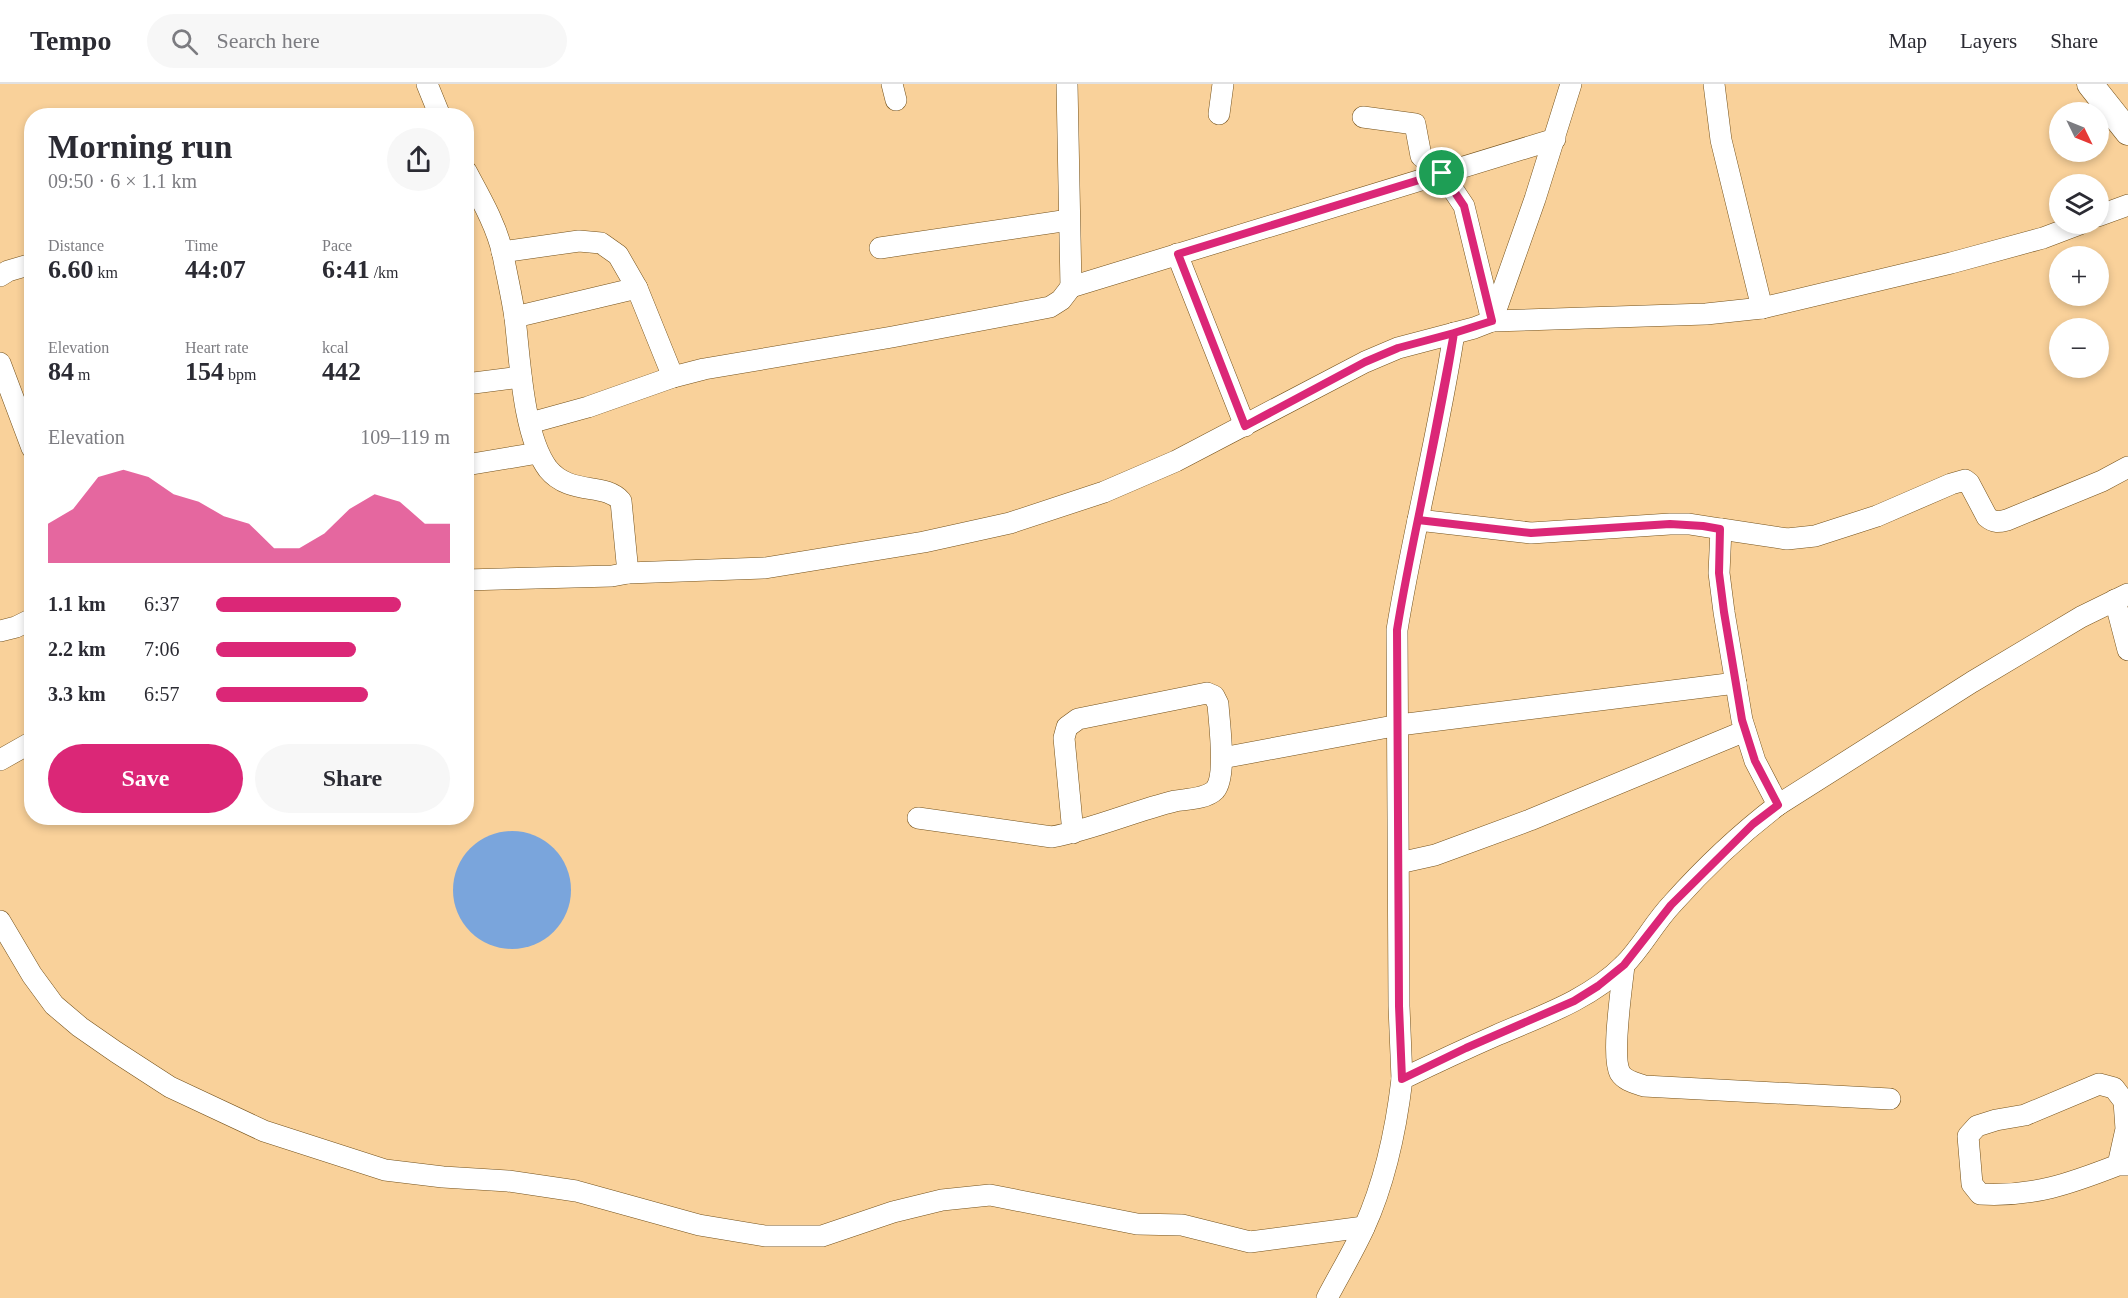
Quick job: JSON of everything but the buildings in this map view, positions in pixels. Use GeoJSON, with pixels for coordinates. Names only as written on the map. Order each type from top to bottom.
{"type":"FeatureCollection","features":[{"type":"Feature","properties":{"kind":"street"},"geometry":{"type":"LineString","coordinates":[[427,84],[437,108]]}},
{"type":"Feature","properties":{"kind":"street"},"geometry":{"type":"LineString","coordinates":[[1067,84],[1071,287]]}},
{"type":"Feature","properties":{"kind":"street"},"geometry":{"type":"LineString","coordinates":[[1219,114],[1223,84]]}},
{"type":"Feature","properties":{"kind":"street"},"geometry":{"type":"LineString","coordinates":[[1492,321],[1571,84]]}},
{"type":"Feature","properties":{"kind":"street"},"geometry":{"type":"LineString","coordinates":[[1714,84],[1721,141],[1762,308]]}},
{"type":"Feature","properties":{"kind":"street"},"geometry":{"type":"LineString","coordinates":[[2090,84],[2128,132]]}},
{"type":"Feature","properties":{"kind":"street"},"geometry":{"type":"LineString","coordinates":[[1363,117],[1416,124],[1421,156],[1442,173],[1464,206],[1492,321]]}},
{"type":"Feature","properties":{"kind":"street"},"geometry":{"type":"LineString","coordinates":[[530,423],[588,407],[673,376],[704,369],[892,338],[1050,307],[1061,300],[1071,287],[1554,139]]}},
{"type":"Feature","properties":{"kind":"street"},"geometry":{"type":"LineString","coordinates":[[474,188],[502,252],[515,317],[521,377],[538,453],[549,470],[561,481],[594,491],[609,492],[621,501],[628,573]]}},
{"type":"Feature","properties":{"kind":"street"},"geometry":{"type":"LineString","coordinates":[[2109,212],[2128,205]]}},
{"type":"Feature","properties":{"kind":"street"},"geometry":{"type":"LineString","coordinates":[[880,248],[1070,220]]}},
{"type":"Feature","properties":{"kind":"street"},"geometry":{"type":"LineString","coordinates":[[474,580],[612,576],[628,573],[765,568],[924,542],[1010,523],[1104,492],[1176,461],[1365,362],[1398,348],[1492,321],[1706,314],[1762,308],[1951,263],[2054,234]]}},
{"type":"Feature","properties":{"kind":"street"},"geometry":{"type":"LineString","coordinates":[[502,252],[579,242],[601,243],[618,255],[637,288],[673,376]]}},
{"type":"Feature","properties":{"kind":"street"},"geometry":{"type":"LineString","coordinates":[[1178,254],[1245,426]]}},
{"type":"Feature","properties":{"kind":"street"},"geometry":{"type":"LineString","coordinates":[[0,276],[24,266]]}},
{"type":"Feature","properties":{"kind":"street"},"geometry":{"type":"LineString","coordinates":[[515,317],[637,288]]}},
{"type":"Feature","properties":{"kind":"street"},"geometry":{"type":"LineString","coordinates":[[1326,1298],[1364,1227],[1383,1174],[1398,1120],[1402,1079],[1399,1006],[1397,630],[1406,571],[1454,333]]}},
{"type":"Feature","properties":{"kind":"street"},"geometry":{"type":"LineString","coordinates":[[0,363],[24,427]]}},
{"type":"Feature","properties":{"kind":"street"},"geometry":{"type":"LineString","coordinates":[[474,383],[521,377]]}},
{"type":"Feature","properties":{"kind":"street"},"geometry":{"type":"LineString","coordinates":[[474,464],[538,453]]}},
{"type":"Feature","properties":{"kind":"street"},"geometry":{"type":"LineString","coordinates":[[1418,520],[1531,533],[1670,524],[1703,526],[1787,539],[1815,536],[1877,516],[1965,480],[1991,521],[2007,520],[2128,468]]}},
{"type":"Feature","properties":{"kind":"street"},"geometry":{"type":"LineString","coordinates":[[1720,529],[1719,573],[1745,731],[1755,761],[1778,805]]}},
{"type":"Feature","properties":{"kind":"street"},"geometry":{"type":"LineString","coordinates":[[1402,1079],[1466,1048],[1574,1001],[1598,986],[1624,965],[1671,905],[1753,824],[1778,805],[1972,682],[2081,617],[2121,597],[2128,650]]}},
{"type":"Feature","properties":{"kind":"street"},"geometry":{"type":"LineString","coordinates":[[0,631],[24,623]]}},
{"type":"Feature","properties":{"kind":"street"},"geometry":{"type":"LineString","coordinates":[[1222,758],[1399,725],[1736,683]]}},
{"type":"Feature","properties":{"kind":"street"},"geometry":{"type":"LineString","coordinates":[[918,818],[1052,837],[1073,833],[1173,802],[1208,794],[1215,789],[1218,782],[1222,758],[1218,704],[1214,696],[1207,693],[1078,720],[1067,726],[1064,738],[1073,833]]}},
{"type":"Feature","properties":{"kind":"street"},"geometry":{"type":"LineString","coordinates":[[1399,863],[1435,855],[1530,820],[1745,731]]}},
{"type":"Feature","properties":{"kind":"street"},"geometry":{"type":"LineString","coordinates":[[0,760],[24,746]]}},
{"type":"Feature","properties":{"kind":"street"},"geometry":{"type":"LineString","coordinates":[[0,921],[32,975],[54,1005],[80,1027],[170,1087],[264,1131],[385,1170],[555,1187],[699,1225],[765,1236],[822,1236],[893,1212],[932,1203],[990,1195],[1137,1224],[1182,1225],[1250,1242],[1364,1227]]}},
{"type":"Feature","properties":{"kind":"street"},"geometry":{"type":"LineString","coordinates":[[1624,965],[1616,1057],[1621,1074],[1629,1080],[1644,1086],[1890,1099]]}},
{"type":"Feature","properties":{"kind":"street"},"geometry":{"type":"LineString","coordinates":[[2100,1084],[2114,1088],[2124,1101],[2126,1130],[2123,1165],[2057,1188],[2004,1196],[1980,1194],[1972,1184],[1968,1136],[1977,1126],[2025,1115],[2100,1084]]}},
{"type":"Feature","properties":{"kind":"water"},"geometry":{"type":"Polygon","coordinates":[[[512,831],[545,841],[561,857],[571,890],[561,923],[545,939],[512,949],[479,939],[463,923],[453,890],[463,857],[479,841],[512,831]]]}},
{"type":"Feature","properties":{"kind":"route"},"geometry":{"type":"LineString","coordinates":[[1442,173],[1178,254],[1245,426],[1365,362],[1398,348],[1454,333],[1406,571],[1397,630],[1399,1006],[1402,1079],[1466,1048],[1574,1001],[1598,986],[1624,965],[1671,905],[1753,824],[1778,805],[1755,761],[1742,720],[1719,573],[1720,529],[1689,524],[1670,524],[1531,533],[1418,520],[1454,333],[1492,321],[1464,206],[1442,173]]}}]}
